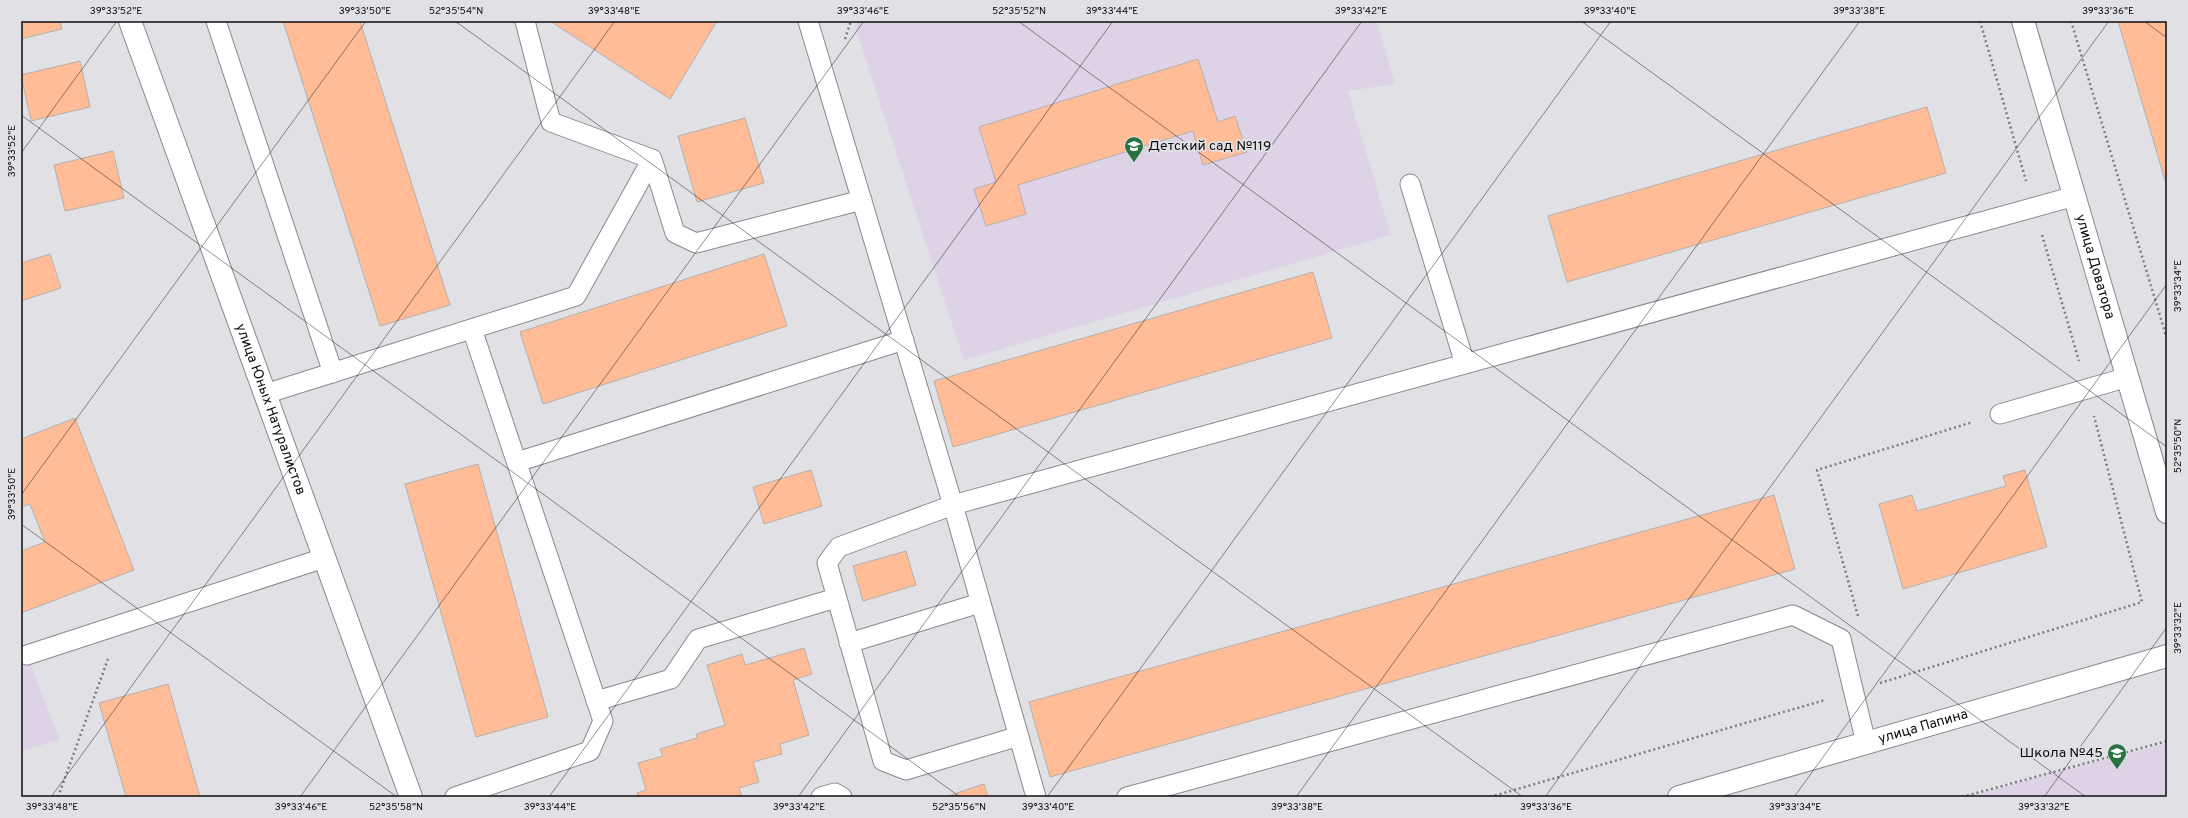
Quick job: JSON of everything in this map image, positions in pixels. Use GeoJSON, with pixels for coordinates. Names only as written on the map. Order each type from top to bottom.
{"type":"FeatureCollection","features":[{"type":"Feature","properties":{"kind":"street","name":"улица Юных Натуралистов"},"geometry":{"type":"LineString","coordinates":[[130,21],[411,797]]}},
{"type":"Feature","properties":{"kind":"street","name":"улица Доватора"},"geometry":{"type":"LineString","coordinates":[[2023,21],[2128,377],[2160,464],[2167,512]]}},
{"type":"Feature","properties":{"kind":"street","name":"улица Папина"},"geometry":{"type":"LineString","coordinates":[[1679,797],[2167,656]]}},
{"type":"Feature","properties":{"kind":"lane"},"geometry":{"type":"LineString","coordinates":[[216,21],[333,373]]}},
{"type":"Feature","properties":{"kind":"lane"},"geometry":{"type":"LineString","coordinates":[[525,21],[551,122],[652,159]]}},
{"type":"Feature","properties":{"kind":"lane"},"geometry":{"type":"LineString","coordinates":[[808,21],[953,505],[1036,797]]}},
{"type":"Feature","properties":{"kind":"lane"},"geometry":{"type":"LineString","coordinates":[[265,394],[576,296],[652,159]]}},
{"type":"Feature","properties":{"kind":"lane"},"geometry":{"type":"LineString","coordinates":[[652,159],[675,233],[696,243],[862,200]]}},
{"type":"Feature","properties":{"kind":"lane"},"geometry":{"type":"LineString","coordinates":[[1410,184],[1465,364]]}},
{"type":"Feature","properties":{"kind":"lane"},"geometry":{"type":"LineString","coordinates":[[1019,736],[906,770],[883,761],[827,563],[838,547],[953,505],[2075,196]]}},
{"type":"Feature","properties":{"kind":"lane"},"geometry":{"type":"LineString","coordinates":[[455,797],[590,751],[603,721],[472,329]]}},
{"type":"Feature","properties":{"kind":"lane"},"geometry":{"type":"LineString","coordinates":[[517,462],[904,340]]}},
{"type":"Feature","properties":{"kind":"lane"},"geometry":{"type":"LineString","coordinates":[[2000,414],[2128,377]]}},
{"type":"Feature","properties":{"kind":"lane"},"geometry":{"type":"LineString","coordinates":[[27,655],[121,623],[324,558]]}},
{"type":"Feature","properties":{"kind":"lane"},"geometry":{"type":"LineString","coordinates":[[596,701],[671,679],[698,639],[836,598]]}},
{"type":"Feature","properties":{"kind":"lane"},"geometry":{"type":"LineString","coordinates":[[849,643],[980,603]]}},
{"type":"Feature","properties":{"kind":"lane"},"geometry":{"type":"LineString","coordinates":[[1127,797],[1793,615],[1841,639],[1866,743]]}},
{"type":"Feature","properties":{"kind":"lane"},"geometry":{"type":"LineString","coordinates":[[822,797],[835,793],[842,797]]}},
{"type":"Feature","properties":{"kind":"path"},"geometry":{"type":"LineString","coordinates":[[1875,676],[1878,684],[2142,602],[2088,389],[1980,21]]}},
{"type":"Feature","properties":{"kind":"path"},"geometry":{"type":"LineString","coordinates":[[2071,21],[2167,339]]}},
{"type":"Feature","properties":{"kind":"path"},"geometry":{"type":"LineString","coordinates":[[1860,623],[1817,470],[2000,414]]}},
{"type":"Feature","properties":{"kind":"path"},"geometry":{"type":"LineString","coordinates":[[58,797],[121,623]]}},
{"type":"Feature","properties":{"kind":"path"},"geometry":{"type":"LineString","coordinates":[[1490,797],[1854,692]]}},
{"type":"Feature","properties":{"kind":"path"},"geometry":{"type":"LineString","coordinates":[[1962,797],[2167,741]]}},
{"type":"Feature","properties":{"kind":"shaded area","name":"Детский сад №119"},"geometry":{"type":"Polygon","coordinates":[[[858,21],[1377,21],[1395,84],[1348,91],[1391,235],[964,360],[855,27],[858,21]]]}},
{"type":"Feature","properties":{"kind":"shaded area"},"geometry":{"type":"Polygon","coordinates":[[[21,639],[60,740],[21,751],[21,639]]]}},
{"type":"Feature","properties":{"kind":"shaded area","name":"Школа №45"},"geometry":{"type":"Polygon","coordinates":[[[2167,743],[2167,797],[1966,797],[2167,743]]]}},
{"type":"Feature","properties":{"kind":"building"},"geometry":{"type":"Polygon","coordinates":[[[21,21],[60,21],[62,29],[21,39],[21,21]]]}},
{"type":"Feature","properties":{"kind":"building"},"geometry":{"type":"Polygon","coordinates":[[[283,21],[360,21],[450,305],[380,326],[283,21]]]}},
{"type":"Feature","properties":{"kind":"building"},"geometry":{"type":"Polygon","coordinates":[[[550,21],[717,21],[670,99],[550,21]]]}},
{"type":"Feature","properties":{"kind":"building"},"geometry":{"type":"Polygon","coordinates":[[[2118,21],[2167,21],[2167,187],[2118,21]]]}},
{"type":"Feature","properties":{"kind":"building"},"geometry":{"type":"Polygon","coordinates":[[[1198,59],[1218,122],[1235,116],[1247,152],[1203,165],[1193,131],[1018,185],[1026,214],[986,226],[974,189],[996,182],[979,127],[1198,59]]]}},
{"type":"Feature","properties":{"kind":"building"},"geometry":{"type":"Polygon","coordinates":[[[80,61],[90,107],[31,121],[21,75],[80,61]]]}},
{"type":"Feature","properties":{"kind":"building"},"geometry":{"type":"Polygon","coordinates":[[[1927,107],[1946,173],[1567,282],[1548,216],[1927,107]]]}},
{"type":"Feature","properties":{"kind":"building"},"geometry":{"type":"Polygon","coordinates":[[[745,118],[764,183],[697,202],[678,136],[745,118]]]}},
{"type":"Feature","properties":{"kind":"building"},"geometry":{"type":"Polygon","coordinates":[[[113,151],[124,198],[65,211],[54,165],[113,151]]]}},
{"type":"Feature","properties":{"kind":"building"},"geometry":{"type":"Polygon","coordinates":[[[50,254],[61,288],[21,301],[21,263],[50,254]]]}},
{"type":"Feature","properties":{"kind":"building"},"geometry":{"type":"Polygon","coordinates":[[[764,254],[787,326],[543,404],[520,332],[764,254]]]}},
{"type":"Feature","properties":{"kind":"building"},"geometry":{"type":"Polygon","coordinates":[[[1313,272],[1332,338],[953,447],[934,381],[1313,272]]]}},
{"type":"Feature","properties":{"kind":"building"},"geometry":{"type":"Polygon","coordinates":[[[75,418],[134,570],[21,613],[21,551],[45,542],[30,504],[21,507],[21,439],[75,418]]]}},
{"type":"Feature","properties":{"kind":"building"},"geometry":{"type":"Polygon","coordinates":[[[478,464],[548,717],[476,737],[405,484],[478,464]]]}},
{"type":"Feature","properties":{"kind":"building"},"geometry":{"type":"Polygon","coordinates":[[[811,470],[822,506],[764,524],[753,487],[811,470]]]}},
{"type":"Feature","properties":{"kind":"building"},"geometry":{"type":"Polygon","coordinates":[[[2025,470],[2047,547],[1903,589],[1879,504],[1912,495],[1917,511],[2006,486],[2003,476],[2025,470]]]}},
{"type":"Feature","properties":{"kind":"building"},"geometry":{"type":"Polygon","coordinates":[[[1774,495],[1795,569],[1050,777],[1029,702],[1774,495]]]}},
{"type":"Feature","properties":{"kind":"building"},"geometry":{"type":"Polygon","coordinates":[[[906,551],[916,585],[863,601],[853,566],[906,551]]]}},
{"type":"Feature","properties":{"kind":"building"},"geometry":{"type":"Polygon","coordinates":[[[804,648],[812,674],[793,680],[809,735],[780,744],[782,754],[753,762],[759,782],[739,788],[742,797],[638,797],[637,793],[646,790],[638,763],[663,756],[660,749],[697,738],[696,734],[725,725],[707,665],[742,654],[745,665],[804,648]]]}},
{"type":"Feature","properties":{"kind":"building"},"geometry":{"type":"Polygon","coordinates":[[[168,684],[200,797],[126,797],[99,703],[168,684]]]}},
{"type":"Feature","properties":{"kind":"building"},"geometry":{"type":"Polygon","coordinates":[[[984,784],[988,797],[945,797],[984,784]]]}},
{"type":"Feature","properties":{"kind":"place","name":"Детский сад №119"},"geometry":{"type":"Point","coordinates":[1134,163]}},
{"type":"Feature","properties":{"kind":"place","name":"Школа №45"},"geometry":{"type":"Point","coordinates":[2117,770]}}]}
